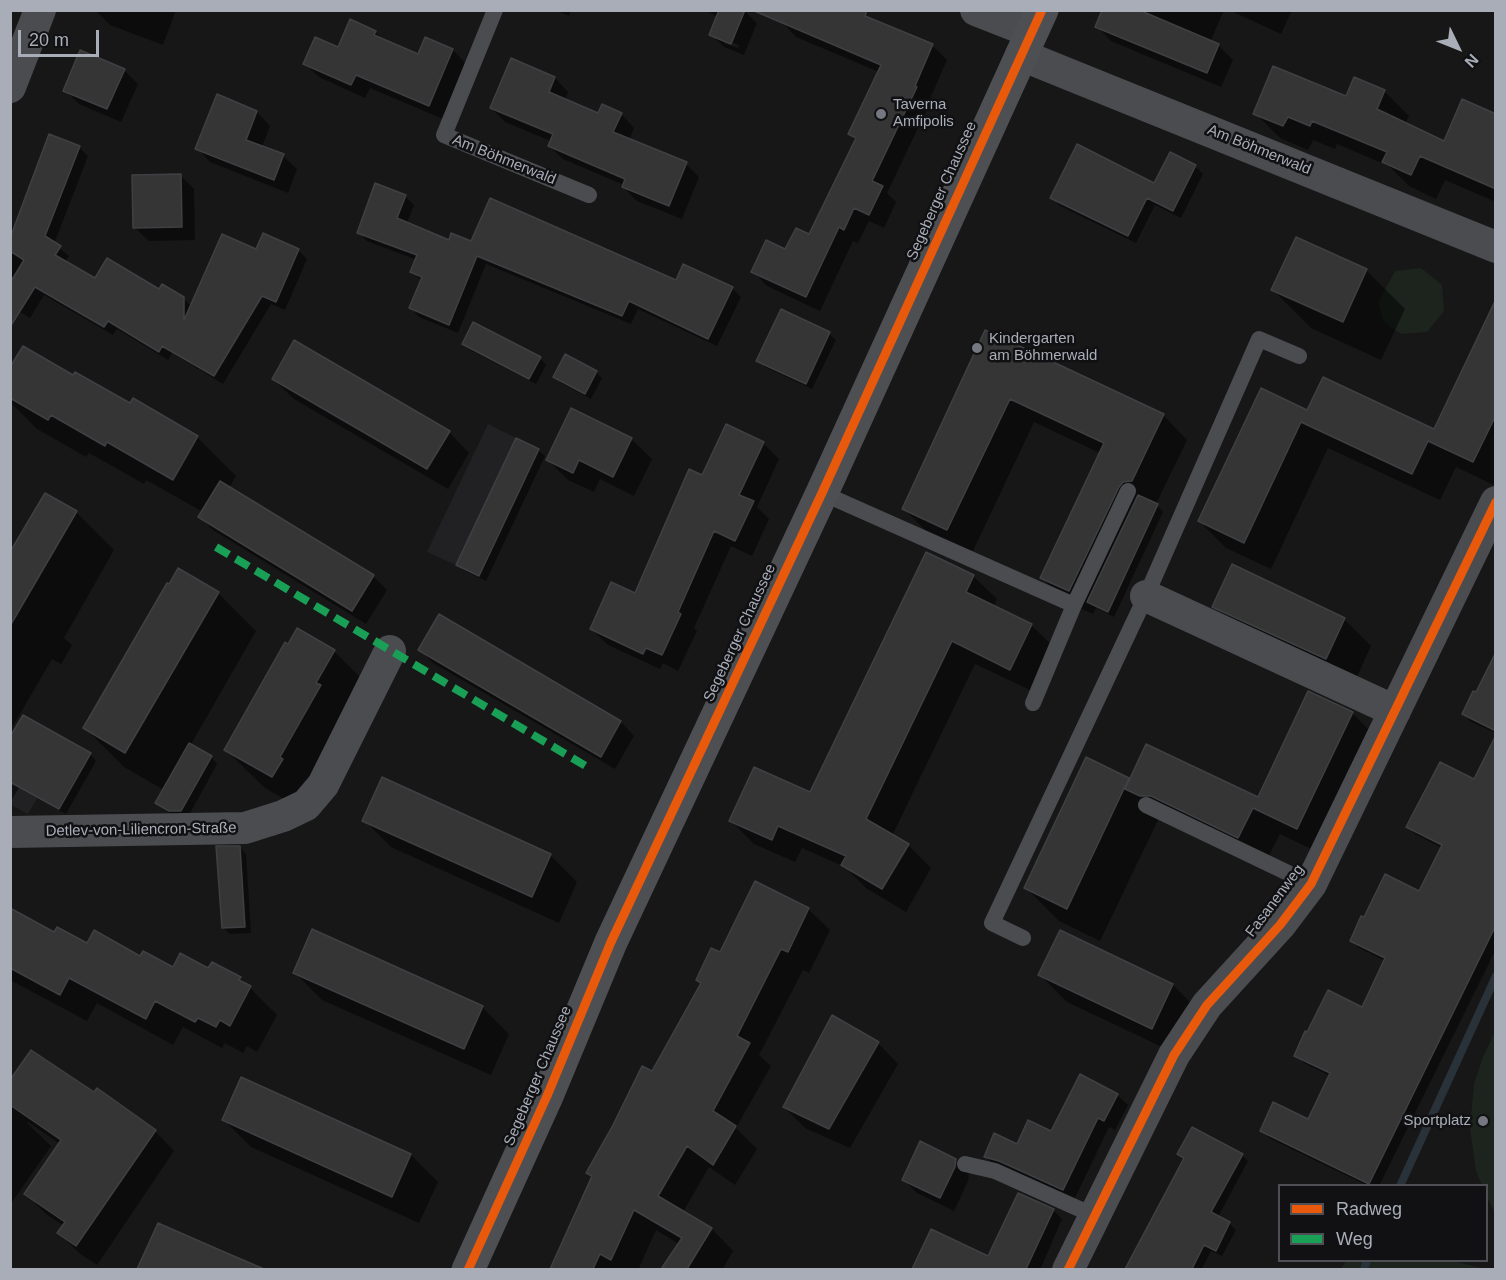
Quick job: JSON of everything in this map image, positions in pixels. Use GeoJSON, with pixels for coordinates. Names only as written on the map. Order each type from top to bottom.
{"type":"FeatureCollection","features":[{"type":"Feature","properties":{"kind":"main road","name":"Segeberger Chaussee"},"geometry":{"type":"LineString","coordinates":[[468,1269],[547,1096],[612,942],[822,493],[1032,32]]}},
{"type":"Feature","properties":{"kind":"street"},"geometry":{"type":"LineString","coordinates":[[10,87],[40,10]]}},
{"type":"Feature","properties":{"kind":"street","name":"Am Böhmerwald"},"geometry":{"type":"LineString","coordinates":[[976,10],[1032,32],[1496,247]]}},
{"type":"Feature","properties":{"kind":"street","name":"Fasanenweg"},"geometry":{"type":"LineString","coordinates":[[1068,1269],[1174,1055],[1207,1005],[1280,925],[1311,884],[1496,502]]}},
{"type":"Feature","properties":{"kind":"street"},"geometry":{"type":"LineString","coordinates":[[1146,596],[1395,711]]}},
{"type":"Feature","properties":{"kind":"street","name":"Detlev-von-Liliencron-Straße"},"geometry":{"type":"LineString","coordinates":[[10,832],[245,828],[283,816],[306,805],[323,785],[390,651]]}},
{"type":"Feature","properties":{"kind":"lane","name":"Am Böhmerwald"},"geometry":{"type":"LineString","coordinates":[[495,10],[444,135],[589,195]]}},
{"type":"Feature","properties":{"kind":"lane"},"geometry":{"type":"LineString","coordinates":[[1023,938],[992,923],[1146,596],[1259,339],[1299,356]]}},
{"type":"Feature","properties":{"kind":"lane"},"geometry":{"type":"LineString","coordinates":[[1033,703],[1074,605],[1128,491]]}},
{"type":"Feature","properties":{"kind":"lane"},"geometry":{"type":"LineString","coordinates":[[822,493],[1074,605]]}},
{"type":"Feature","properties":{"kind":"lane"},"geometry":{"type":"LineString","coordinates":[[1146,805],[1311,884]]}},
{"type":"Feature","properties":{"kind":"lane"},"geometry":{"type":"LineString","coordinates":[[965,1164],[995,1171],[1095,1216]]}},
{"type":"Feature","properties":{"kind":"shaded area"},"geometry":{"type":"Polygon","coordinates":[[[1421,268],[1442,285],[1444,311],[1427,332],[1401,334],[1384,322],[1378,303],[1395,271],[1421,268]]]}},
{"type":"Feature","properties":{"kind":"shaded area"},"geometry":{"type":"Polygon","coordinates":[[[488,424],[516,438],[456,565],[427,552],[488,424]]]}},
{"type":"Feature","properties":{"kind":"shaded area"},"geometry":{"type":"Polygon","coordinates":[[[44,727],[69,743],[28,814],[11,805],[11,785],[44,727]]]}},
{"type":"Feature","properties":{"kind":"shaded area","name":"Sportplatz"},"geometry":{"type":"Polygon","coordinates":[[[1495,1032],[1495,1213],[1488,1199],[1488,1184],[1482,1184],[1476,1171],[1470,1128],[1474,1084],[1495,1032]]]}},
{"type":"Feature","properties":{"kind":"shaded area"},"geometry":{"type":"Polygon","coordinates":[[[1345,1262],[1457,1262],[1485,1269],[1341,1269],[1345,1262]]]}},
{"type":"Feature","properties":{"kind":"building"},"geometry":{"type":"Polygon","coordinates":[[[719,10],[745,10],[731,44],[709,35],[719,10]]]}},
{"type":"Feature","properties":{"kind":"building"},"geometry":{"type":"Polygon","coordinates":[[[752,10],[867,10],[865,16],[933,44],[915,86],[917,87],[872,181],[883,186],[869,215],[854,208],[844,230],[839,227],[806,297],[751,272],[766,240],[785,249],[796,228],[809,234],[856,138],[848,134],[881,65],[752,10]]]}},
{"type":"Feature","properties":{"kind":"building"},"geometry":{"type":"Polygon","coordinates":[[[1102,10],[1139,10],[1219,44],[1207,73],[1095,27],[1102,10]]]}},
{"type":"Feature","properties":{"kind":"building"},"geometry":{"type":"Polygon","coordinates":[[[350,19],[376,31],[374,35],[418,54],[425,37],[453,49],[429,106],[356,75],[351,85],[303,64],[315,37],[338,47],[350,19]]]}},
{"type":"Feature","properties":{"kind":"building"},"geometry":{"type":"Polygon","coordinates":[[[80,50],[125,69],[107,109],[63,91],[80,50]]]}},
{"type":"Feature","properties":{"kind":"building"},"geometry":{"type":"Polygon","coordinates":[[[511,58],[555,77],[549,92],[598,113],[602,104],[622,113],[613,132],[687,162],[669,206],[622,187],[625,179],[548,146],[553,134],[490,108],[511,58]]]}},
{"type":"Feature","properties":{"kind":"building"},"geometry":{"type":"Polygon","coordinates":[[[1273,66],[1346,96],[1354,77],[1385,90],[1377,109],[1444,141],[1462,99],[1496,114],[1496,189],[1420,156],[1411,175],[1382,162],[1387,152],[1312,121],[1310,126],[1288,117],[1283,126],[1253,114],[1273,66]]]}},
{"type":"Feature","properties":{"kind":"building"},"geometry":{"type":"Polygon","coordinates":[[[217,94],[257,111],[246,140],[284,154],[274,180],[195,149],[217,94]]]}},
{"type":"Feature","properties":{"kind":"building"},"geometry":{"type":"Polygon","coordinates":[[[49,134],[80,146],[45,236],[61,246],[55,255],[95,278],[107,258],[159,289],[162,284],[184,297],[184,320],[222,234],[256,249],[263,233],[299,249],[276,302],[262,296],[214,376],[162,346],[159,352],[108,321],[104,327],[35,287],[10,327],[10,283],[24,260],[10,251],[10,238],[49,134]]]}},
{"type":"Feature","properties":{"kind":"building"},"geometry":{"type":"Polygon","coordinates":[[[1077,144],[1154,183],[1170,152],[1196,165],[1173,211],[1147,198],[1128,236],[1050,198],[1077,144]]]}},
{"type":"Feature","properties":{"kind":"building"},"geometry":{"type":"Polygon","coordinates":[[[181,174],[182,227],[133,228],[132,175],[181,174]]]}},
{"type":"Feature","properties":{"kind":"building"},"geometry":{"type":"Polygon","coordinates":[[[375,183],[406,195],[397,218],[449,240],[451,233],[471,241],[490,198],[676,280],[683,264],[733,287],[708,339],[629,301],[622,316],[477,256],[449,325],[409,308],[422,277],[410,272],[417,255],[357,233],[375,183]]]}},
{"type":"Feature","properties":{"kind":"building"},"geometry":{"type":"Polygon","coordinates":[[[1296,237],[1367,269],[1343,322],[1271,290],[1296,237]]]}},
{"type":"Feature","properties":{"kind":"building"},"geometry":{"type":"Polygon","coordinates":[[[1496,299],[1496,415],[1473,462],[1428,441],[1412,474],[1301,422],[1244,543],[1198,521],[1261,388],[1307,410],[1323,377],[1434,429],[1496,299]]]}},
{"type":"Feature","properties":{"kind":"building"},"geometry":{"type":"Polygon","coordinates":[[[781,309],[830,332],[806,384],[756,361],[781,309]]]}},
{"type":"Feature","properties":{"kind":"building"},"geometry":{"type":"Polygon","coordinates":[[[473,322],[541,357],[529,379],[462,344],[473,322]]]}},
{"type":"Feature","properties":{"kind":"building"},"geometry":{"type":"Polygon","coordinates":[[[985,330],[1164,414],[1132,481],[1123,482],[1119,487],[1069,591],[1040,578],[1104,443],[1010,399],[947,530],[902,509],[985,330]]]}},
{"type":"Feature","properties":{"kind":"building"},"geometry":{"type":"Polygon","coordinates":[[[294,340],[450,431],[427,469],[272,379],[294,340]]]}},
{"type":"Feature","properties":{"kind":"building"},"geometry":{"type":"Polygon","coordinates":[[[23,346],[73,375],[75,372],[130,403],[133,398],[198,436],[173,480],[107,442],[105,446],[51,415],[48,420],[10,398],[10,367],[23,346]]]}},
{"type":"Feature","properties":{"kind":"building"},"geometry":{"type":"Polygon","coordinates":[[[565,354],[597,371],[585,394],[553,377],[565,354]]]}},
{"type":"Feature","properties":{"kind":"building"},"geometry":{"type":"Polygon","coordinates":[[[571,408],[632,438],[613,477],[579,460],[573,473],[546,460],[571,408]]]}},
{"type":"Feature","properties":{"kind":"building"},"geometry":{"type":"Polygon","coordinates":[[[726,424],[764,442],[739,495],[754,501],[735,541],[714,531],[678,612],[681,614],[662,655],[646,648],[643,654],[590,629],[611,582],[635,593],[689,469],[702,475],[726,424]]]}},
{"type":"Feature","properties":{"kind":"building"},"geometry":{"type":"Polygon","coordinates":[[[516,438],[539,449],[479,576],[456,565],[516,438]]]}},
{"type":"Feature","properties":{"kind":"building"},"geometry":{"type":"Polygon","coordinates":[[[220,481],[374,575],[352,611],[198,517],[220,481]]]}},
{"type":"Feature","properties":{"kind":"building"},"geometry":{"type":"Polygon","coordinates":[[[45,493],[77,511],[10,626],[10,552],[45,493]]]}},
{"type":"Feature","properties":{"kind":"building"},"geometry":{"type":"Polygon","coordinates":[[[1138,495],[1158,504],[1108,612],[1087,602],[1138,495]]]}},
{"type":"Feature","properties":{"kind":"building"},"geometry":{"type":"Polygon","coordinates":[[[926,552],[974,575],[966,592],[1032,624],[1010,670],[952,641],[866,819],[909,844],[882,889],[841,865],[846,856],[778,826],[772,840],[729,821],[754,767],[810,792],[926,552]]]}},
{"type":"Feature","properties":{"kind":"building"},"geometry":{"type":"Polygon","coordinates":[[[1232,564],[1345,618],[1326,659],[1212,607],[1232,564]]]}},
{"type":"Feature","properties":{"kind":"building"},"geometry":{"type":"Polygon","coordinates":[[[178,568],[219,592],[125,753],[83,728],[167,583],[169,584],[178,568]]]}},
{"type":"Feature","properties":{"kind":"building"},"geometry":{"type":"Polygon","coordinates":[[[439,614],[621,721],[601,757],[418,650],[439,614]]]}},
{"type":"Feature","properties":{"kind":"building"},"geometry":{"type":"Polygon","coordinates":[[[297,628],[335,650],[316,683],[321,685],[280,757],[283,759],[272,777],[224,750],[285,642],[288,644],[297,628]]]}},
{"type":"Feature","properties":{"kind":"building"},"geometry":{"type":"Polygon","coordinates":[[[1496,652],[1496,731],[1462,714],[1496,652]]]}},
{"type":"Feature","properties":{"kind":"building"},"geometry":{"type":"Polygon","coordinates":[[[1308,691],[1353,712],[1297,829],[1253,808],[1238,838],[1151,796],[1140,796],[1125,789],[1146,744],[1258,797],[1308,691]]]}},
{"type":"Feature","properties":{"kind":"building"},"geometry":{"type":"Polygon","coordinates":[[[23,715],[91,753],[59,809],[10,782],[10,737],[23,715]]]}},
{"type":"Feature","properties":{"kind":"building"},"geometry":{"type":"Polygon","coordinates":[[[1496,735],[1496,925],[1369,1184],[1260,1131],[1273,1102],[1308,1119],[1330,1073],[1294,1056],[1305,1031],[1307,1032],[1328,990],[1362,1007],[1385,958],[1350,941],[1361,916],[1364,917],[1385,874],[1419,891],[1442,845],[1406,827],[1440,762],[1474,779],[1496,735]]]}},
{"type":"Feature","properties":{"kind":"building"},"geometry":{"type":"Polygon","coordinates":[[[189,743],[212,756],[181,811],[169,811],[155,803],[189,743]]]}},
{"type":"Feature","properties":{"kind":"building"},"geometry":{"type":"Polygon","coordinates":[[[1086,757],[1129,778],[1067,909],[1024,888],[1086,757]]]}},
{"type":"Feature","properties":{"kind":"building"},"geometry":{"type":"Polygon","coordinates":[[[382,777],[551,854],[532,897],[362,821],[382,777]]]}},
{"type":"Feature","properties":{"kind":"building"},"geometry":{"type":"Polygon","coordinates":[[[216,846],[240,846],[245,927],[222,928],[216,846]]]}},
{"type":"Feature","properties":{"kind":"building"},"geometry":{"type":"Polygon","coordinates":[[[755,881],[809,908],[788,952],[781,949],[737,1036],[750,1043],[713,1111],[736,1126],[713,1165],[687,1146],[658,1196],[712,1228],[687,1269],[661,1269],[682,1238],[634,1210],[611,1260],[600,1254],[593,1269],[550,1269],[592,1176],[586,1173],[642,1066],[652,1071],[701,983],[696,980],[711,948],[720,952],[755,881]]]}},
{"type":"Feature","properties":{"kind":"building"},"geometry":{"type":"Polygon","coordinates":[[[10,908],[54,932],[57,927],[87,943],[94,930],[140,956],[143,951],[173,967],[180,953],[208,968],[212,962],[241,977],[239,980],[251,986],[230,1026],[220,1020],[216,1027],[198,1018],[195,1022],[155,1001],[146,1019],[69,978],[60,995],[10,968],[10,908]]]}},
{"type":"Feature","properties":{"kind":"building"},"geometry":{"type":"Polygon","coordinates":[[[312,929],[483,1006],[464,1049],[293,973],[312,929]]]}},
{"type":"Feature","properties":{"kind":"building"},"geometry":{"type":"Polygon","coordinates":[[[1060,930],[1173,984],[1152,1029],[1038,975],[1060,930]]]}},
{"type":"Feature","properties":{"kind":"building"},"geometry":{"type":"Polygon","coordinates":[[[832,1015],[879,1042],[829,1129],[783,1107],[832,1015]]]}},
{"type":"Feature","properties":{"kind":"building"},"geometry":{"type":"Polygon","coordinates":[[[31,1050],[94,1092],[97,1088],[156,1130],[76,1246],[57,1233],[65,1222],[24,1194],[61,1140],[10,1105],[10,1080],[31,1050]]]}},
{"type":"Feature","properties":{"kind":"building"},"geometry":{"type":"Polygon","coordinates":[[[1080,1074],[1118,1094],[1104,1121],[1098,1118],[1063,1190],[999,1161],[984,1157],[994,1133],[1017,1144],[1028,1120],[1051,1131],[1080,1074]]]}},
{"type":"Feature","properties":{"kind":"building"},"geometry":{"type":"Polygon","coordinates":[[[241,1077],[411,1154],[392,1197],[222,1120],[241,1077]]]}},
{"type":"Feature","properties":{"kind":"building"},"geometry":{"type":"Polygon","coordinates":[[[1192,1127],[1243,1154],[1211,1212],[1230,1222],[1216,1251],[1204,1245],[1192,1269],[1125,1269],[1184,1158],[1177,1154],[1192,1127]]]}},
{"type":"Feature","properties":{"kind":"building"},"geometry":{"type":"Polygon","coordinates":[[[920,1141],[956,1159],[955,1167],[940,1198],[902,1180],[920,1141]]]}},
{"type":"Feature","properties":{"kind":"building"},"geometry":{"type":"Polygon","coordinates":[[[1018,1193],[1054,1209],[1026,1269],[912,1269],[931,1229],[988,1256],[1018,1193]]]}},
{"type":"Feature","properties":{"kind":"building"},"geometry":{"type":"Polygon","coordinates":[[[158,1223],[215,1248],[264,1269],[137,1269],[158,1223]]]}},
{"type":"Feature","properties":{"kind":"waterway"},"geometry":{"type":"LineString","coordinates":[[1401,1184],[1496,976]]}},
{"type":"Feature","properties":{"kind":"waterway"},"geometry":{"type":"LineString","coordinates":[[1364,1270],[1366,1262]]}},
{"type":"Feature","properties":{"kind":"marked path"},"geometry":{"type":"LineString","coordinates":[[216,547],[589,768]]}},
{"type":"Feature","properties":{"kind":"cycle path"},"geometry":{"type":"LineString","coordinates":[[468,1270],[547,1096],[611,942],[822,493],[1042,10]]}},
{"type":"Feature","properties":{"kind":"cycle path"},"geometry":{"type":"LineString","coordinates":[[1068,1270],[1174,1055],[1207,1005],[1280,925],[1311,884],[1496,502]]}},
{"type":"Feature","properties":{"kind":"place","name":"Taverna Amfipolis"},"geometry":{"type":"Point","coordinates":[881,114]}},
{"type":"Feature","properties":{"kind":"place","name":"Kindergarten am Böhmerwald"},"geometry":{"type":"Point","coordinates":[977,348]}},
{"type":"Feature","properties":{"kind":"place","name":"Sportplatz"},"geometry":{"type":"Point","coordinates":[1483,1121]}}]}
